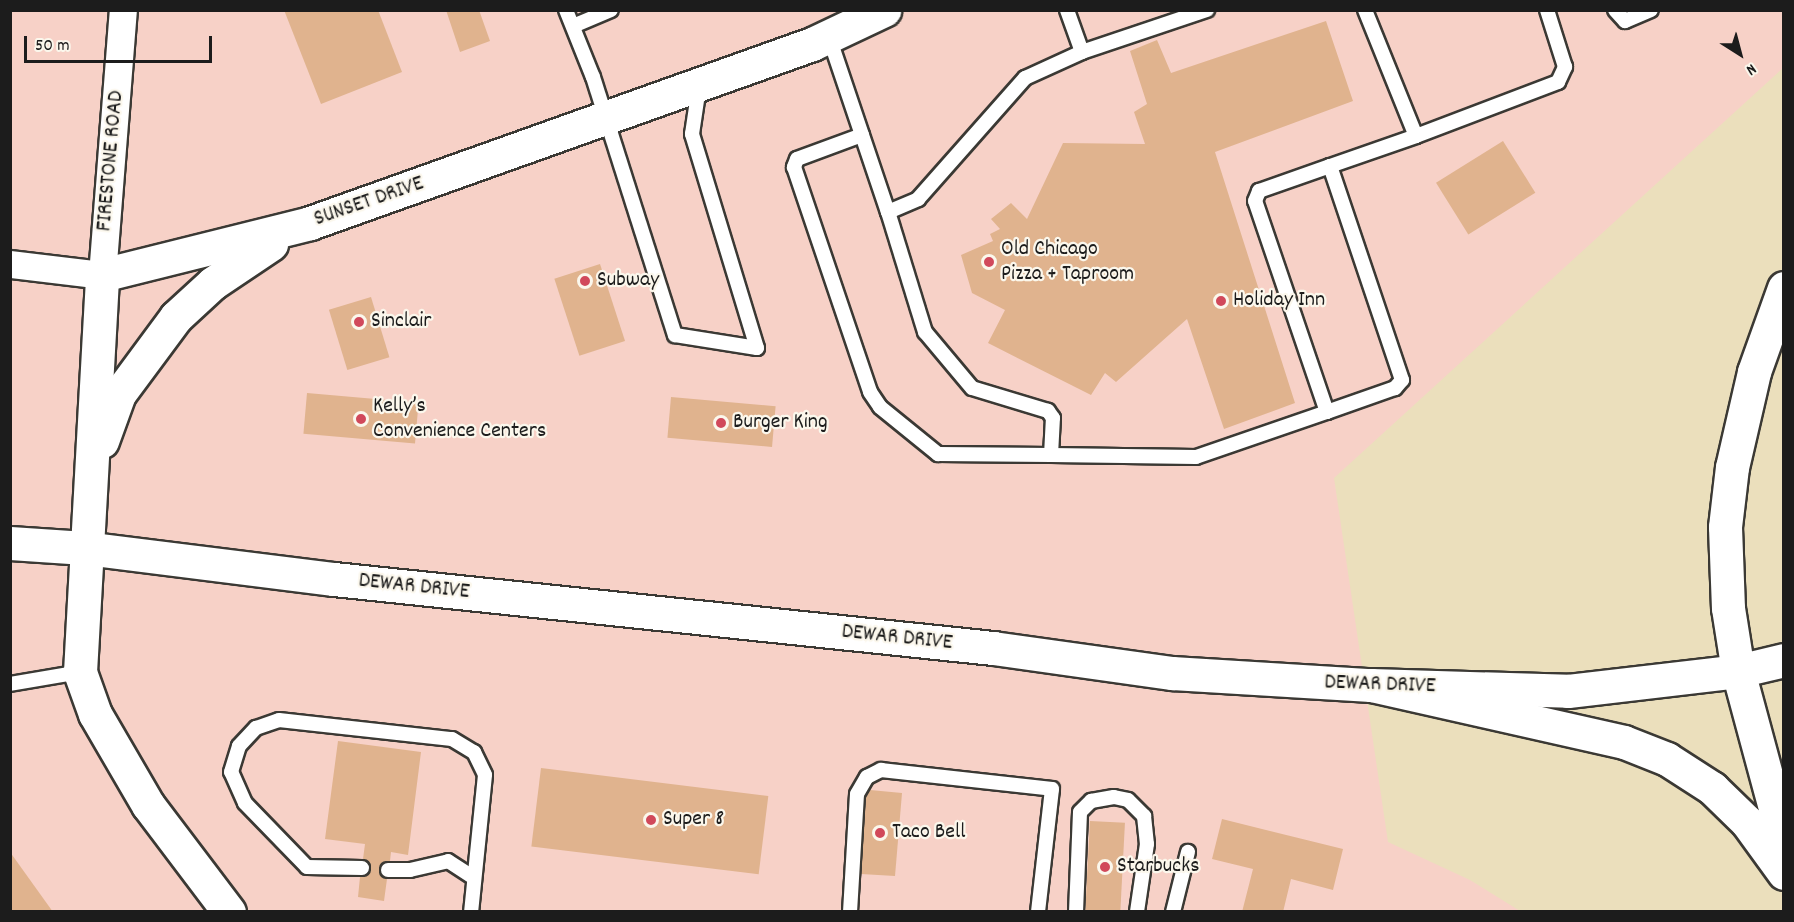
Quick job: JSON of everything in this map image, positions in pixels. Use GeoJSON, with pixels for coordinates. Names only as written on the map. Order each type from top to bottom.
{"type":"FeatureCollection","features":[{"type":"Feature","properties":{"kind":"main road","name":"SUNSET DRIVE"},"geometry":{"type":"LineString","coordinates":[[102,275],[310,223],[699,85],[836,25],[884,10]]}},
{"type":"Feature","properties":{"kind":"main road"},"geometry":{"type":"LineString","coordinates":[[89,477],[119,394],[176,316],[253,253],[310,223]]}},
{"type":"Feature","properties":{"kind":"main road"},"geometry":{"type":"LineString","coordinates":[[102,275],[85,548],[80,672],[94,714],[148,805],[229,912]]}},
{"type":"Feature","properties":{"kind":"main road"},"geometry":{"type":"LineString","coordinates":[[1784,288],[1754,372],[1732,466],[1725,526],[1727,585],[1738,671],[1784,842]]}},
{"type":"Feature","properties":{"kind":"main road","name":"DEWAR DRIVE"},"geometry":{"type":"LineString","coordinates":[[10,543],[85,548],[345,580],[993,648],[1172,673],[1371,686],[1568,691],[1738,671],[1784,660]]}},
{"type":"Feature","properties":{"kind":"main road"},"geometry":{"type":"LineString","coordinates":[[1371,686],[1624,742],[1667,759],[1712,788],[1747,822],[1784,873]]}},
{"type":"Feature","properties":{"kind":"street","name":"FIRESTONE ROAD"},"geometry":{"type":"LineString","coordinates":[[102,275],[123,10]]}},
{"type":"Feature","properties":{"kind":"street"},"geometry":{"type":"LineString","coordinates":[[10,264],[102,275]]}},
{"type":"Feature","properties":{"kind":"lane"},"geometry":{"type":"LineString","coordinates":[[566,10],[605,118],[675,335],[757,348],[692,134],[699,85]]}},
{"type":"Feature","properties":{"kind":"lane"},"geometry":{"type":"LineString","coordinates":[[573,26],[611,10]]}},
{"type":"Feature","properties":{"kind":"lane"},"geometry":{"type":"LineString","coordinates":[[1067,10],[1082,52]]}},
{"type":"Feature","properties":{"kind":"lane"},"geometry":{"type":"LineString","coordinates":[[888,212],[918,199],[1025,78],[1082,52],[1207,10]]}},
{"type":"Feature","properties":{"kind":"lane"},"geometry":{"type":"LineString","coordinates":[[1365,10],[1416,136]]}},
{"type":"Feature","properties":{"kind":"lane"},"geometry":{"type":"LineString","coordinates":[[1327,412],[1255,201],[1259,191],[1416,136],[1558,82],[1565,67],[1547,10]]}},
{"type":"Feature","properties":{"kind":"lane"},"geometry":{"type":"LineString","coordinates":[[1615,10],[1625,21],[1651,10]]}},
{"type":"Feature","properties":{"kind":"lane"},"geometry":{"type":"LineString","coordinates":[[836,25],[862,135],[926,332],[972,388],[1048,411],[1053,418],[1051,455]]}},
{"type":"Feature","properties":{"kind":"lane"},"geometry":{"type":"LineString","coordinates":[[862,135],[797,159],[794,167],[870,392],[880,407],[938,454],[1196,457],[1395,388],[1402,381],[1330,166]]}},
{"type":"Feature","properties":{"kind":"lane"},"geometry":{"type":"LineString","coordinates":[[10,684],[80,672]]}},
{"type":"Feature","properties":{"kind":"lane"},"geometry":{"type":"LineString","coordinates":[[362,868],[308,867],[245,803],[231,772],[239,746],[256,728],[279,720],[440,737],[452,739],[474,752],[485,775],[471,912]]}},
{"type":"Feature","properties":{"kind":"lane"},"geometry":{"type":"LineString","coordinates":[[850,912],[857,794],[867,777],[881,770],[1052,789],[1038,912]]}},
{"type":"Feature","properties":{"kind":"lane"},"geometry":{"type":"LineString","coordinates":[[1076,912],[1080,812],[1091,801],[1114,797],[1128,800],[1144,816],[1147,844],[1137,912]]}},
{"type":"Feature","properties":{"kind":"lane"},"geometry":{"type":"LineString","coordinates":[[1173,912],[1188,852]]}},
{"type":"Feature","properties":{"kind":"lane"},"geometry":{"type":"LineString","coordinates":[[388,870],[410,870],[448,861],[474,878]]}},
{"type":"Feature","properties":{"kind":"shaded area"},"geometry":{"type":"Polygon","coordinates":[[[1783,10],[1784,67],[1334,478],[1388,842],[1470,880],[1520,911],[11,912],[10,11],[1783,10]]]}},
{"type":"Feature","properties":{"kind":"building"},"geometry":{"type":"Polygon","coordinates":[[[284,10],[378,10],[402,72],[321,104],[284,10]]]}},
{"type":"Feature","properties":{"kind":"building"},"geometry":{"type":"Polygon","coordinates":[[[446,10],[479,10],[490,41],[460,52],[446,10]]]}},
{"type":"Feature","properties":{"kind":"building"},"geometry":{"type":"Polygon","coordinates":[[[1326,21],[1353,101],[1215,152],[1295,403],[1224,429],[1187,319],[1116,382],[1105,373],[1091,395],[988,343],[1005,310],[972,293],[961,255],[993,241],[990,234],[1000,229],[991,219],[1011,203],[1027,219],[1063,143],[1145,144],[1134,112],[1147,104],[1130,51],[1157,40],[1171,73],[1326,21]]]}},
{"type":"Feature","properties":{"kind":"building"},"geometry":{"type":"Polygon","coordinates":[[[1503,141],[1535,193],[1468,235],[1436,183],[1503,141]]]}},
{"type":"Feature","properties":{"kind":"building"},"geometry":{"type":"Polygon","coordinates":[[[600,264],[625,341],[579,356],[554,279],[600,264]]]}},
{"type":"Feature","properties":{"kind":"building"},"geometry":{"type":"Polygon","coordinates":[[[371,297],[389,357],[347,370],[329,310],[371,297]]]}},
{"type":"Feature","properties":{"kind":"building","name":"Kelly’s Convenience Centers"},"geometry":{"type":"Polygon","coordinates":[[[307,393],[419,403],[415,444],[303,434],[307,393]]]}},
{"type":"Feature","properties":{"kind":"building","name":"Burger King"},"geometry":{"type":"Polygon","coordinates":[[[671,397],[776,406],[772,447],[667,438],[671,397]]]}},
{"type":"Feature","properties":{"kind":"building"},"geometry":{"type":"Polygon","coordinates":[[[338,741],[421,752],[408,855],[391,852],[390,861],[379,869],[387,879],[384,901],[358,897],[360,877],[371,869],[363,859],[365,844],[325,839],[338,741]]]}},
{"type":"Feature","properties":{"kind":"building","name":"Super 8"},"geometry":{"type":"Polygon","coordinates":[[[541,768],[768,796],[759,874],[531,846],[541,768]]]}},
{"type":"Feature","properties":{"kind":"building","name":"Taco Bell"},"geometry":{"type":"Polygon","coordinates":[[[870,790],[902,793],[895,876],[861,874],[866,797],[870,790]]]}},
{"type":"Feature","properties":{"kind":"building"},"geometry":{"type":"Polygon","coordinates":[[[1222,819],[1343,849],[1333,890],[1291,879],[1283,912],[1242,912],[1253,869],[1212,859],[1222,819]]]}},
{"type":"Feature","properties":{"kind":"building","name":"Starbucks"},"geometry":{"type":"Polygon","coordinates":[[[1090,821],[1125,823],[1120,912],[1085,910],[1090,821]]]}},
{"type":"Feature","properties":{"kind":"building"},"geometry":{"type":"Polygon","coordinates":[[[10,852],[53,912],[10,912],[10,852]]]}},
{"type":"Feature","properties":{"kind":"place","name":"Old Chicago Pizza + Taproom"},"geometry":{"type":"Point","coordinates":[989,262]}},
{"type":"Feature","properties":{"kind":"place","name":"Subway"},"geometry":{"type":"Point","coordinates":[585,281]}},
{"type":"Feature","properties":{"kind":"place","name":"Holiday Inn"},"geometry":{"type":"Point","coordinates":[1221,301]}},
{"type":"Feature","properties":{"kind":"place","name":"Sinclair"},"geometry":{"type":"Point","coordinates":[359,322]}},
{"type":"Feature","properties":{"kind":"place","name":"Kelly’s Convenience Centers"},"geometry":{"type":"Point","coordinates":[361,419]}},
{"type":"Feature","properties":{"kind":"place","name":"Burger King"},"geometry":{"type":"Point","coordinates":[721,423]}},
{"type":"Feature","properties":{"kind":"place","name":"Super 8"},"geometry":{"type":"Point","coordinates":[651,820]}},
{"type":"Feature","properties":{"kind":"place","name":"Taco Bell"},"geometry":{"type":"Point","coordinates":[880,833]}},
{"type":"Feature","properties":{"kind":"place","name":"Starbucks"},"geometry":{"type":"Point","coordinates":[1105,867]}}]}
